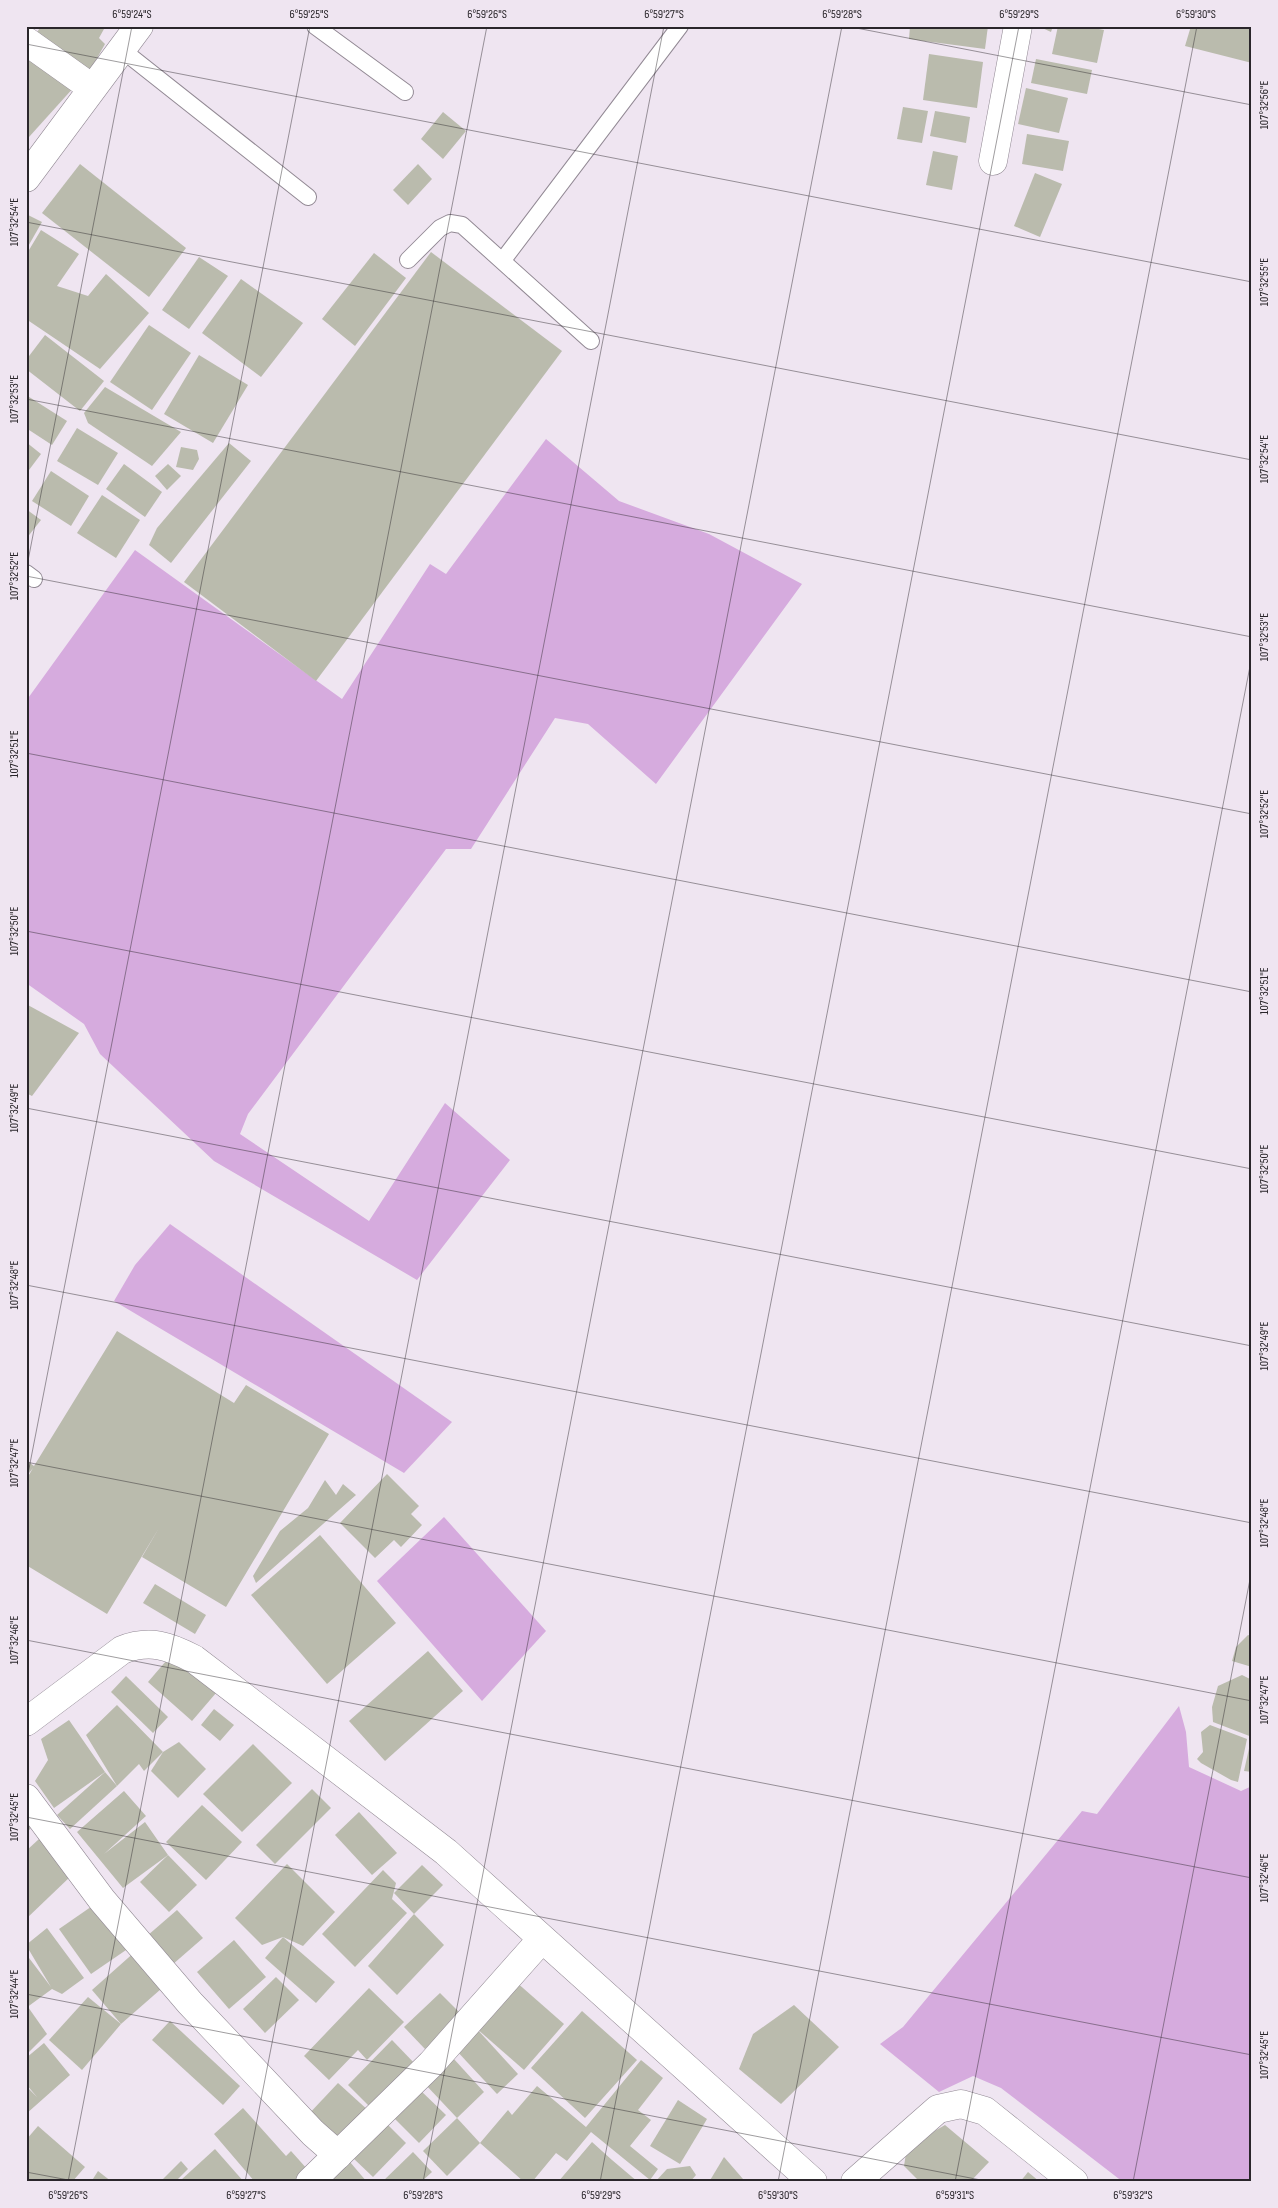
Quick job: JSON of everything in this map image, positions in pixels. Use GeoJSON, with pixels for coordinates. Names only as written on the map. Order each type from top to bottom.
{"type":"FeatureCollection","features":[{"type":"Feature","properties":{"kind":"street"},"geometry":{"type":"LineString","coordinates":[[26,178],[139,26]]}},
{"type":"Feature","properties":{"kind":"street"},"geometry":{"type":"LineString","coordinates":[[993,161],[1018,26]]}},
{"type":"Feature","properties":{"kind":"street"},"geometry":{"type":"LineString","coordinates":[[26,41],[92,88]]}},
{"type":"Feature","properties":{"kind":"street"},"geometry":{"type":"LineString","coordinates":[[26,1722],[122,1650],[137,1644],[173,1648],[208,1667],[353,1783],[446,1852],[541,1940],[695,2074],[813,2182]]}},
{"type":"Feature","properties":{"kind":"street"},"geometry":{"type":"LineString","coordinates":[[26,1798],[102,1900],[190,2003],[313,2133],[338,2155]]}},
{"type":"Feature","properties":{"kind":"street"},"geometry":{"type":"LineString","coordinates":[[310,2182],[431,2064],[541,1940]]}},
{"type":"Feature","properties":{"kind":"street"},"geometry":{"type":"LineString","coordinates":[[855,2182],[938,2109],[961,2104],[984,2111],[1074,2182]]}},
{"type":"Feature","properties":{"kind":"lane"},"geometry":{"type":"LineString","coordinates":[[315,26],[405,92]]}},
{"type":"Feature","properties":{"kind":"lane"},"geometry":{"type":"LineString","coordinates":[[503,260],[680,26]]}},
{"type":"Feature","properties":{"kind":"lane"},"geometry":{"type":"LineString","coordinates":[[121,49],[308,197]]}},
{"type":"Feature","properties":{"kind":"lane"},"geometry":{"type":"LineString","coordinates":[[408,260],[440,228],[450,223],[462,225],[591,341]]}},
{"type":"Feature","properties":{"kind":"shaded area"},"geometry":{"type":"Polygon","coordinates":[[[546,439],[619,501],[709,534],[802,584],[656,784],[588,724],[555,718],[471,849],[446,849],[248,1114],[240,1134],[369,1221],[445,1103],[510,1160],[417,1280],[214,1161],[100,1054],[84,1024],[26,983],[26,701],[135,550],[342,699],[430,564],[446,574],[546,439]]]}},
{"type":"Feature","properties":{"kind":"shaded area"},"geometry":{"type":"Polygon","coordinates":[[[170,1224],[452,1422],[404,1473],[114,1301],[135,1265],[170,1224]]]}},
{"type":"Feature","properties":{"kind":"shaded area"},"geometry":{"type":"Polygon","coordinates":[[[444,1517],[546,1631],[482,1701],[377,1581],[444,1517]]]}},
{"type":"Feature","properties":{"kind":"shaded area"},"geometry":{"type":"Polygon","coordinates":[[[1179,1706],[1186,1732],[1189,1767],[1241,1791],[1252,1786],[1252,2182],[1123,2182],[1001,2088],[973,2076],[939,2092],[880,2044],[903,2027],[1082,1811],[1097,1814],[1179,1706]]]}},
{"type":"Feature","properties":{"kind":"building"},"geometry":{"type":"Polygon","coordinates":[[[41,26],[100,26],[104,29],[99,38],[105,44],[87,76],[36,34],[41,26]]]}},
{"type":"Feature","properties":{"kind":"building"},"geometry":{"type":"Polygon","coordinates":[[[910,26],[988,26],[985,49],[909,39],[910,26]]]}},
{"type":"Feature","properties":{"kind":"building"},"geometry":{"type":"Polygon","coordinates":[[[1038,26],[1053,26],[1051,32],[1038,26]]]}},
{"type":"Feature","properties":{"kind":"building"},"geometry":{"type":"Polygon","coordinates":[[[1058,26],[1084,26],[1104,30],[1097,63],[1052,54],[1058,26]]]}},
{"type":"Feature","properties":{"kind":"building"},"geometry":{"type":"Polygon","coordinates":[[[1191,26],[1252,26],[1252,63],[1185,46],[1191,26]]]}},
{"type":"Feature","properties":{"kind":"building"},"geometry":{"type":"Polygon","coordinates":[[[26,54],[75,86],[29,137],[26,135],[26,54]]]}},
{"type":"Feature","properties":{"kind":"building"},"geometry":{"type":"Polygon","coordinates":[[[929,54],[983,62],[977,108],[923,100],[929,54]]]}},
{"type":"Feature","properties":{"kind":"building"},"geometry":{"type":"Polygon","coordinates":[[[1036,59],[1092,70],[1087,94],[1031,83],[1036,59]]]}},
{"type":"Feature","properties":{"kind":"building"},"geometry":{"type":"Polygon","coordinates":[[[1026,88],[1068,98],[1059,133],[1018,124],[1026,88]]]}},
{"type":"Feature","properties":{"kind":"building"},"geometry":{"type":"Polygon","coordinates":[[[903,107],[928,111],[922,143],[897,139],[903,107]]]}},
{"type":"Feature","properties":{"kind":"building"},"geometry":{"type":"Polygon","coordinates":[[[935,111],[970,117],[966,143],[930,136],[935,111]]]}},
{"type":"Feature","properties":{"kind":"building"},"geometry":{"type":"Polygon","coordinates":[[[443,112],[466,131],[443,159],[421,139],[443,112]]]}},
{"type":"Feature","properties":{"kind":"building"},"geometry":{"type":"Polygon","coordinates":[[[1027,134],[1069,141],[1063,171],[1022,164],[1027,134]]]}},
{"type":"Feature","properties":{"kind":"building"},"geometry":{"type":"Polygon","coordinates":[[[933,151],[958,156],[952,190],[926,185],[933,151]]]}},
{"type":"Feature","properties":{"kind":"building"},"geometry":{"type":"Polygon","coordinates":[[[80,164],[186,248],[149,297],[42,213],[80,164]]]}},
{"type":"Feature","properties":{"kind":"building"},"geometry":{"type":"Polygon","coordinates":[[[418,164],[432,179],[408,205],[393,190],[418,164]]]}},
{"type":"Feature","properties":{"kind":"building"},"geometry":{"type":"Polygon","coordinates":[[[1035,173],[1062,184],[1040,237],[1014,226],[1035,173]]]}},
{"type":"Feature","properties":{"kind":"building"},"geometry":{"type":"Polygon","coordinates":[[[26,214],[42,222],[26,250],[26,214]]]}},
{"type":"Feature","properties":{"kind":"building"},"geometry":{"type":"Polygon","coordinates":[[[41,230],[79,254],[57,286],[88,296],[106,274],[149,313],[100,369],[26,319],[26,255],[41,230]]]}},
{"type":"Feature","properties":{"kind":"building"},"geometry":{"type":"Polygon","coordinates":[[[431,252],[562,351],[316,681],[184,582],[431,252]]]}},
{"type":"Feature","properties":{"kind":"building"},"geometry":{"type":"Polygon","coordinates":[[[374,253],[406,278],[355,346],[322,319],[374,253]]]}},
{"type":"Feature","properties":{"kind":"building"},"geometry":{"type":"Polygon","coordinates":[[[199,257],[228,276],[189,329],[162,310],[199,257]]]}},
{"type":"Feature","properties":{"kind":"building"},"geometry":{"type":"Polygon","coordinates":[[[241,279],[303,323],[261,377],[202,333],[241,279]]]}},
{"type":"Feature","properties":{"kind":"building"},"geometry":{"type":"Polygon","coordinates":[[[149,325],[191,353],[152,410],[110,382],[149,325]]]}},
{"type":"Feature","properties":{"kind":"building"},"geometry":{"type":"Polygon","coordinates":[[[45,335],[104,381],[80,411],[26,369],[26,360],[45,335]]]}},
{"type":"Feature","properties":{"kind":"building"},"geometry":{"type":"Polygon","coordinates":[[[199,355],[248,385],[213,443],[164,414],[199,355]]]}},
{"type":"Feature","properties":{"kind":"building"},"geometry":{"type":"Polygon","coordinates":[[[105,387],[181,432],[152,466],[88,423],[84,413],[105,387]]]}},
{"type":"Feature","properties":{"kind":"building"},"geometry":{"type":"Polygon","coordinates":[[[26,395],[67,421],[52,445],[26,428],[26,395]]]}},
{"type":"Feature","properties":{"kind":"building"},"geometry":{"type":"Polygon","coordinates":[[[77,428],[118,453],[98,485],[57,461],[77,428]]]}},
{"type":"Feature","properties":{"kind":"building"},"geometry":{"type":"Polygon","coordinates":[[[26,442],[41,454],[26,474],[26,442]]]}},
{"type":"Feature","properties":{"kind":"building"},"geometry":{"type":"Polygon","coordinates":[[[229,443],[251,461],[171,563],[149,545],[157,528],[229,443]]]}},
{"type":"Feature","properties":{"kind":"building"},"geometry":{"type":"Polygon","coordinates":[[[181,447],[197,450],[199,459],[193,470],[176,467],[181,447]]]}},
{"type":"Feature","properties":{"kind":"building"},"geometry":{"type":"Polygon","coordinates":[[[124,464],[162,492],[145,517],[106,489],[124,464]]]}},
{"type":"Feature","properties":{"kind":"building"},"geometry":{"type":"Polygon","coordinates":[[[168,464],[181,476],[167,490],[155,476],[168,464]]]}},
{"type":"Feature","properties":{"kind":"building"},"geometry":{"type":"Polygon","coordinates":[[[51,471],[89,496],[71,526],[32,501],[51,471]]]}},
{"type":"Feature","properties":{"kind":"building"},"geometry":{"type":"Polygon","coordinates":[[[102,495],[140,520],[116,558],[77,533],[102,495]]]}},
{"type":"Feature","properties":{"kind":"building"},"geometry":{"type":"Polygon","coordinates":[[[26,509],[41,520],[26,539],[26,509]]]}},
{"type":"Feature","properties":{"kind":"building"},"geometry":{"type":"Polygon","coordinates":[[[26,1004],[79,1033],[32,1096],[26,1093],[26,1004]]]}},
{"type":"Feature","properties":{"kind":"building"},"geometry":{"type":"Polygon","coordinates":[[[117,1331],[234,1403],[246,1385],[329,1434],[226,1607],[142,1557],[159,1528],[107,1614],[26,1565],[26,1480],[33,1468],[26,1477],[26,1460],[34,1466],[117,1331]]]}},
{"type":"Feature","properties":{"kind":"building"},"geometry":{"type":"Polygon","coordinates":[[[387,1474],[419,1506],[411,1514],[422,1525],[401,1547],[394,1540],[375,1558],[340,1523],[387,1474]]]}},
{"type":"Feature","properties":{"kind":"building"},"geometry":{"type":"Polygon","coordinates":[[[325,1480],[336,1495],[343,1484],[356,1495],[256,1583],[253,1576],[280,1531],[308,1508],[325,1480]]]}},
{"type":"Feature","properties":{"kind":"building"},"geometry":{"type":"Polygon","coordinates":[[[320,1535],[396,1623],[327,1684],[251,1595],[320,1535]]]}},
{"type":"Feature","properties":{"kind":"building"},"geometry":{"type":"Polygon","coordinates":[[[155,1584],[206,1615],[195,1634],[143,1603],[155,1584]]]}},
{"type":"Feature","properties":{"kind":"building"},"geometry":{"type":"Polygon","coordinates":[[[1248,1635],[1252,1636],[1252,1667],[1232,1661],[1236,1647],[1248,1635]]]}},
{"type":"Feature","properties":{"kind":"building"},"geometry":{"type":"Polygon","coordinates":[[[428,1651],[463,1691],[385,1761],[349,1721],[428,1651]]]}},
{"type":"Feature","properties":{"kind":"building"},"geometry":{"type":"Polygon","coordinates":[[[172,1654],[216,1693],[192,1721],[148,1682],[172,1654]]]}},
{"type":"Feature","properties":{"kind":"building"},"geometry":{"type":"Polygon","coordinates":[[[1242,1675],[1252,1680],[1252,1737],[1213,1722],[1212,1707],[1218,1686],[1242,1675]]]}},
{"type":"Feature","properties":{"kind":"building"},"geometry":{"type":"Polygon","coordinates":[[[126,1676],[168,1717],[153,1733],[111,1692],[126,1676]]]}},
{"type":"Feature","properties":{"kind":"building"},"geometry":{"type":"Polygon","coordinates":[[[117,1705],[163,1752],[144,1771],[139,1764],[117,1786],[86,1735],[117,1705]]]}},
{"type":"Feature","properties":{"kind":"building"},"geometry":{"type":"Polygon","coordinates":[[[214,1709],[234,1725],[220,1741],[201,1725],[214,1709]]]}},
{"type":"Feature","properties":{"kind":"building"},"geometry":{"type":"Polygon","coordinates":[[[69,1720],[105,1772],[54,1808],[35,1781],[48,1760],[41,1739],[69,1720]]]}},
{"type":"Feature","properties":{"kind":"building"},"geometry":{"type":"Polygon","coordinates":[[[1210,1725],[1247,1739],[1238,1782],[1231,1780],[1197,1759],[1203,1752],[1201,1732],[1210,1725]]]}},
{"type":"Feature","properties":{"kind":"building"},"geometry":{"type":"Polygon","coordinates":[[[179,1742],[206,1769],[178,1798],[151,1771],[163,1752],[179,1742]]]}},
{"type":"Feature","properties":{"kind":"building"},"geometry":{"type":"Polygon","coordinates":[[[253,1744],[292,1783],[242,1832],[203,1794],[253,1744]]]}},
{"type":"Feature","properties":{"kind":"building"},"geometry":{"type":"Polygon","coordinates":[[[1250,1744],[1252,1745],[1252,1772],[1244,1771],[1250,1744]]]}},
{"type":"Feature","properties":{"kind":"building"},"geometry":{"type":"Polygon","coordinates":[[[105,1772],[117,1786],[70,1829],[57,1815],[105,1772]]]}},
{"type":"Feature","properties":{"kind":"building"},"geometry":{"type":"Polygon","coordinates":[[[312,1789],[331,1808],[275,1864],[256,1845],[312,1789]]]}},
{"type":"Feature","properties":{"kind":"building"},"geometry":{"type":"Polygon","coordinates":[[[124,1791],[146,1816],[104,1854],[145,1822],[168,1855],[123,1888],[77,1832],[124,1791]]]}},
{"type":"Feature","properties":{"kind":"building"},"geometry":{"type":"Polygon","coordinates":[[[202,1805],[242,1842],[206,1880],[166,1842],[202,1805]]]}},
{"type":"Feature","properties":{"kind":"building"},"geometry":{"type":"Polygon","coordinates":[[[359,1812],[397,1853],[372,1875],[335,1835],[359,1812]]]}},
{"type":"Feature","properties":{"kind":"building"},"geometry":{"type":"Polygon","coordinates":[[[26,1818],[34,1824],[26,1834],[26,1818]]]}},
{"type":"Feature","properties":{"kind":"building"},"geometry":{"type":"Polygon","coordinates":[[[39,1839],[72,1875],[26,1919],[26,1851],[39,1839]]]}},
{"type":"Feature","properties":{"kind":"building"},"geometry":{"type":"Polygon","coordinates":[[[168,1855],[197,1885],[169,1912],[140,1882],[168,1855]]]}},
{"type":"Feature","properties":{"kind":"building"},"geometry":{"type":"Polygon","coordinates":[[[287,1864],[335,1912],[303,1946],[283,1937],[262,1945],[235,1918],[287,1864]]]}},
{"type":"Feature","properties":{"kind":"building"},"geometry":{"type":"Polygon","coordinates":[[[422,1865],[443,1885],[414,1914],[394,1893],[422,1865]]]}},
{"type":"Feature","properties":{"kind":"building"},"geometry":{"type":"Polygon","coordinates":[[[383,1870],[396,1883],[392,1899],[407,1913],[355,1967],[322,1934],[383,1870]]]}},
{"type":"Feature","properties":{"kind":"building"},"geometry":{"type":"Polygon","coordinates":[[[98,1902],[129,1948],[91,1974],[59,1929],[98,1902]]]}},
{"type":"Feature","properties":{"kind":"building"},"geometry":{"type":"Polygon","coordinates":[[[177,1910],[203,1938],[172,1965],[147,1936],[177,1910]]]}},
{"type":"Feature","properties":{"kind":"building"},"geometry":{"type":"Polygon","coordinates":[[[414,1914],[444,1945],[397,1995],[368,1966],[414,1914]]]}},
{"type":"Feature","properties":{"kind":"building"},"geometry":{"type":"Polygon","coordinates":[[[47,1928],[84,1978],[62,1994],[52,1989],[26,2008],[26,1954],[51,1987],[26,1945],[47,1928]]]}},
{"type":"Feature","properties":{"kind":"building"},"geometry":{"type":"Polygon","coordinates":[[[283,1937],[335,1982],[316,2003],[265,1958],[283,1937]]]}},
{"type":"Feature","properties":{"kind":"building"},"geometry":{"type":"Polygon","coordinates":[[[234,1940],[266,1977],[229,2009],[197,1972],[234,1940]]]}},
{"type":"Feature","properties":{"kind":"building"},"geometry":{"type":"Polygon","coordinates":[[[137,1950],[161,1989],[121,2024],[92,1990],[137,1950]]]}},
{"type":"Feature","properties":{"kind":"building"},"geometry":{"type":"Polygon","coordinates":[[[276,1977],[299,2000],[265,2033],[243,2009],[276,1977]]]}},
{"type":"Feature","properties":{"kind":"building"},"geometry":{"type":"Polygon","coordinates":[[[515,1981],[564,2024],[524,2070],[476,2028],[515,1981]]]}},
{"type":"Feature","properties":{"kind":"building"},"geometry":{"type":"Polygon","coordinates":[[[369,1988],[404,2022],[367,2060],[358,2050],[329,2080],[304,2056],[369,1988]]]}},
{"type":"Feature","properties":{"kind":"building"},"geometry":{"type":"Polygon","coordinates":[[[440,1993],[461,2014],[425,2049],[404,2027],[440,1993]]]}},
{"type":"Feature","properties":{"kind":"building"},"geometry":{"type":"Polygon","coordinates":[[[88,1997],[121,2024],[82,2070],[49,2040],[88,1997]]]}},
{"type":"Feature","properties":{"kind":"building"},"geometry":{"type":"Polygon","coordinates":[[[794,2005],[839,2047],[781,2104],[739,2069],[753,2034],[794,2005]]]}},
{"type":"Feature","properties":{"kind":"building"},"geometry":{"type":"Polygon","coordinates":[[[28,2007],[47,2034],[26,2055],[26,2009],[28,2007]]]}},
{"type":"Feature","properties":{"kind":"building"},"geometry":{"type":"Polygon","coordinates":[[[582,2011],[637,2060],[585,2118],[531,2068],[582,2011]]]}},
{"type":"Feature","properties":{"kind":"building"},"geometry":{"type":"Polygon","coordinates":[[[170,2021],[240,2086],[223,2105],[152,2040],[170,2021]]]}},
{"type":"Feature","properties":{"kind":"building"},"geometry":{"type":"Polygon","coordinates":[[[476,2028],[518,2074],[497,2094],[454,2048],[476,2028]]]}},
{"type":"Feature","properties":{"kind":"building"},"geometry":{"type":"Polygon","coordinates":[[[392,2040],[417,2066],[373,2110],[348,2085],[392,2040]]]}},
{"type":"Feature","properties":{"kind":"building"},"geometry":{"type":"Polygon","coordinates":[[[44,2043],[70,2075],[26,2114],[26,2086],[37,2097],[26,2084],[26,2058],[44,2043]]]}},
{"type":"Feature","properties":{"kind":"building"},"geometry":{"type":"Polygon","coordinates":[[[453,2058],[484,2092],[457,2118],[425,2084],[453,2058]]]}},
{"type":"Feature","properties":{"kind":"building"},"geometry":{"type":"Polygon","coordinates":[[[641,2060],[663,2078],[638,2110],[651,2120],[630,2146],[658,2169],[650,2180],[591,2132],[567,2161],[556,2153],[532,2182],[524,2182],[480,2143],[508,2110],[512,2115],[537,2086],[586,2127],[641,2060]]]}},
{"type":"Feature","properties":{"kind":"building"},"geometry":{"type":"Polygon","coordinates":[[[338,2083],[370,2112],[339,2146],[307,2116],[338,2083]]]}},
{"type":"Feature","properties":{"kind":"building"},"geometry":{"type":"Polygon","coordinates":[[[419,2089],[446,2115],[419,2143],[393,2117],[419,2089]]]}},
{"type":"Feature","properties":{"kind":"building"},"geometry":{"type":"Polygon","coordinates":[[[678,2100],[707,2119],[680,2164],[650,2146],[678,2100]]]}},
{"type":"Feature","properties":{"kind":"building"},"geometry":{"type":"Polygon","coordinates":[[[243,2108],[286,2156],[291,2151],[308,2170],[295,2182],[255,2182],[214,2134],[243,2108]]]}},
{"type":"Feature","properties":{"kind":"building"},"geometry":{"type":"Polygon","coordinates":[[[457,2118],[480,2143],[447,2176],[423,2151],[457,2118]]]}},
{"type":"Feature","properties":{"kind":"building"},"geometry":{"type":"Polygon","coordinates":[[[386,2123],[406,2143],[373,2177],[352,2157],[386,2123]]]}},
{"type":"Feature","properties":{"kind":"building"},"geometry":{"type":"Polygon","coordinates":[[[945,2125],[989,2162],[970,2182],[920,2182],[904,2166],[907,2147],[945,2125]]]}},
{"type":"Feature","properties":{"kind":"building"},"geometry":{"type":"Polygon","coordinates":[[[38,2126],[85,2167],[72,2182],[26,2182],[26,2140],[38,2126]]]}},
{"type":"Feature","properties":{"kind":"building"},"geometry":{"type":"Polygon","coordinates":[[[592,2142],[612,2160],[638,2182],[558,2182],[592,2142]]]}},
{"type":"Feature","properties":{"kind":"building"},"geometry":{"type":"Polygon","coordinates":[[[215,2149],[244,2182],[182,2182],[181,2180],[215,2149]]]}},
{"type":"Feature","properties":{"kind":"building"},"geometry":{"type":"Polygon","coordinates":[[[413,2152],[432,2172],[421,2182],[382,2182],[413,2152]]]}},
{"type":"Feature","properties":{"kind":"building"},"geometry":{"type":"Polygon","coordinates":[[[724,2157],[743,2179],[741,2182],[709,2182],[724,2157]]]}},
{"type":"Feature","properties":{"kind":"building"},"geometry":{"type":"Polygon","coordinates":[[[181,2161],[188,2169],[175,2182],[166,2182],[163,2179],[181,2161]]]}},
{"type":"Feature","properties":{"kind":"building"},"geometry":{"type":"Polygon","coordinates":[[[350,2162],[367,2182],[327,2182],[350,2162]]]}},
{"type":"Feature","properties":{"kind":"building"},"geometry":{"type":"Polygon","coordinates":[[[690,2166],[696,2175],[690,2182],[655,2182],[667,2169],[690,2166]]]}},
{"type":"Feature","properties":{"kind":"building"},"geometry":{"type":"Polygon","coordinates":[[[98,2171],[112,2182],[91,2182],[98,2171]]]}},
{"type":"Feature","properties":{"kind":"building"},"geometry":{"type":"Polygon","coordinates":[[[1028,2172],[1040,2182],[1020,2182],[1028,2172]]]}}]}
